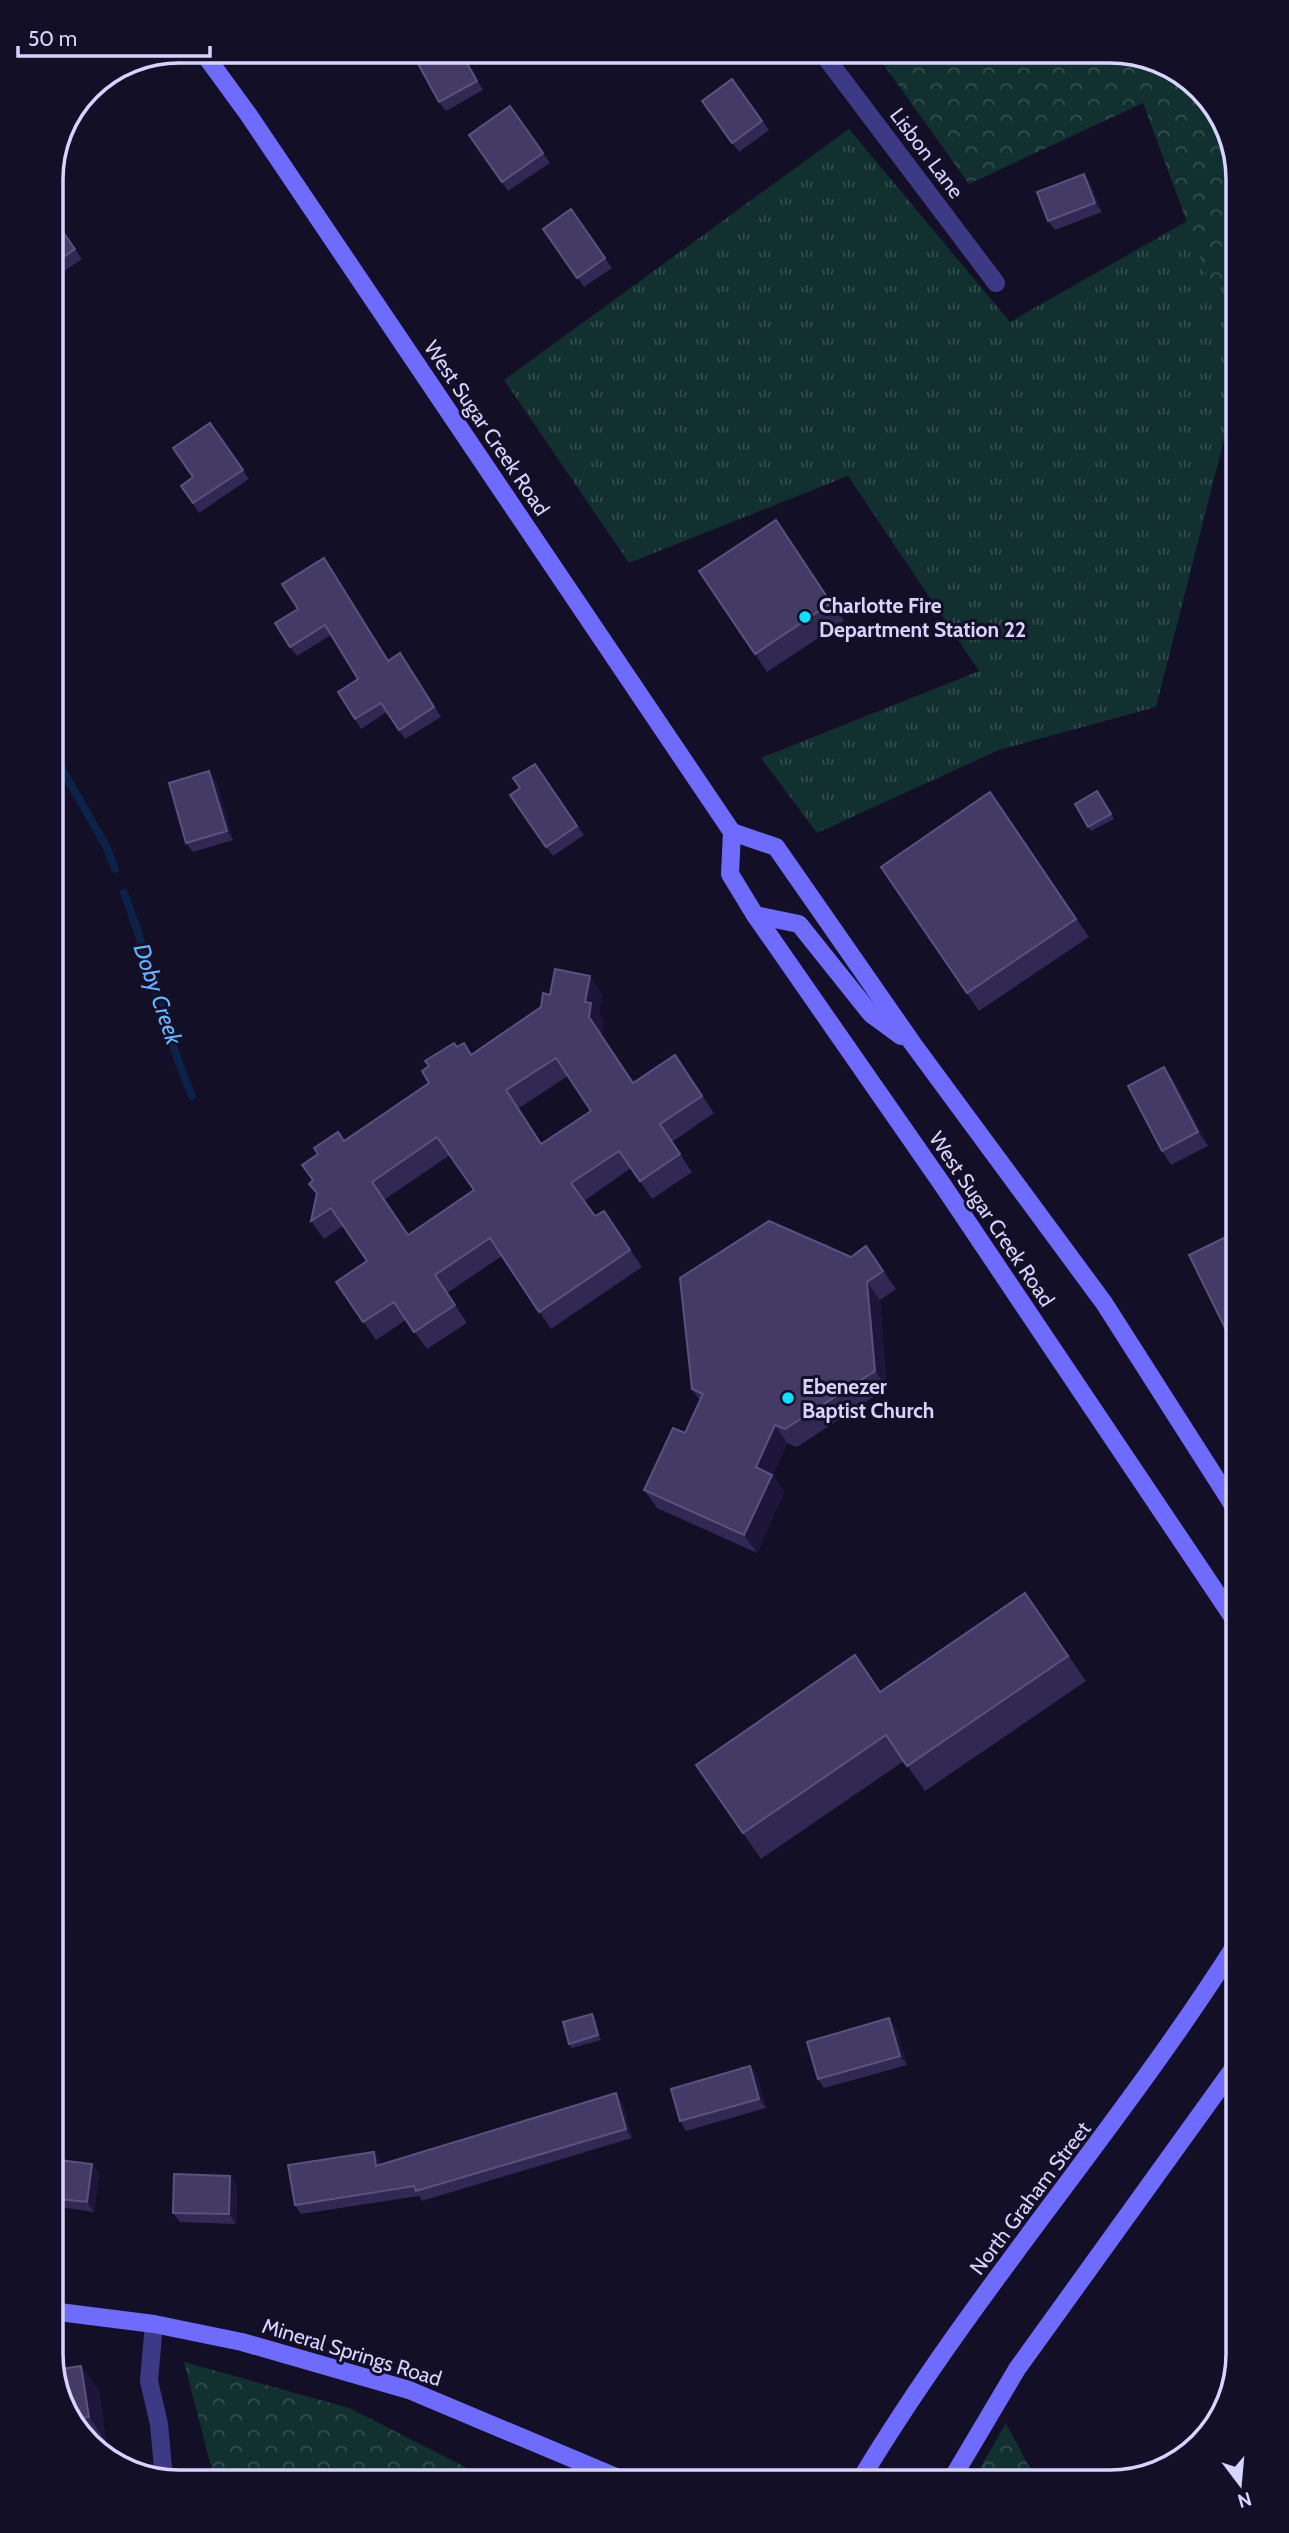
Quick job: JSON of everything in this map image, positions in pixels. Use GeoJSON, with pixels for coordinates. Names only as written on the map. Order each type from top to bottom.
{"type":"FeatureCollection","features":[{"type":"Feature","properties":{"kind":"main road","name":"West Sugar Creek Road"},"geometry":{"type":"LineString","coordinates":[[211,63],[263,136],[732,832],[776,848],[913,1044],[1104,1303],[1226,1494]]}},
{"type":"Feature","properties":{"kind":"main road","name":"West Sugar Creek Road"},"geometry":{"type":"LineString","coordinates":[[732,832],[730,874],[755,915],[942,1184],[1226,1607]]}},
{"type":"Feature","properties":{"kind":"main road"},"geometry":{"type":"LineString","coordinates":[[755,915],[799,924],[871,1014],[913,1044]]}},
{"type":"Feature","properties":{"kind":"main road","name":"North Graham Street"},"geometry":{"type":"LineString","coordinates":[[867,2470],[931,2368],[1161,2059],[1226,1959]]}},
{"type":"Feature","properties":{"kind":"main road"},"geometry":{"type":"LineString","coordinates":[[957,2470],[1017,2369],[1226,2079]]}},
{"type":"Feature","properties":{"kind":"main road","name":"Mineral Springs Road"},"geometry":{"type":"LineString","coordinates":[[63,2313],[154,2324],[242,2342],[409,2390],[599,2470]]}},
{"type":"Feature","properties":{"kind":"street","name":"Lisbon Lane"},"geometry":{"type":"LineString","coordinates":[[830,63],[996,283]]}},
{"type":"Feature","properties":{"kind":"street"},"geometry":{"type":"LineString","coordinates":[[154,2324],[149,2381],[159,2424],[163,2469]]}},
{"type":"Feature","properties":{"kind":"green space"},"geometry":{"type":"Polygon","coordinates":[[[883,63],[1117,63],[1154,72],[1192,97],[1217,135],[1224,157],[1226,179],[1226,281],[1212,290],[1143,103],[969,184],[883,63]]]}},
{"type":"Feature","properties":{"kind":"green space"},"geometry":{"type":"Polygon","coordinates":[[[849,129],[1010,322],[1226,199],[1226,432],[1156,707],[999,750],[817,833],[761,758],[979,671],[848,476],[629,563],[504,380],[849,129]]]}},
{"type":"Feature","properties":{"kind":"green space"},"geometry":{"type":"Polygon","coordinates":[[[184,2362],[349,2408],[471,2470],[212,2470],[184,2362]]]}},
{"type":"Feature","properties":{"kind":"green space"},"geometry":{"type":"Polygon","coordinates":[[[1006,2423],[1031,2470],[979,2470],[1006,2423]]]}},
{"type":"Feature","properties":{"kind":"building"},"geometry":{"type":"Polygon","coordinates":[[[418,63],[467,63],[477,81],[439,102],[418,63]]]}},
{"type":"Feature","properties":{"kind":"building"},"geometry":{"type":"Polygon","coordinates":[[[732,79],[762,121],[732,143],[702,101],[732,79]]]}},
{"type":"Feature","properties":{"kind":"building"},"geometry":{"type":"Polygon","coordinates":[[[510,106],[543,153],[502,182],[469,135],[510,106]]]}},
{"type":"Feature","properties":{"kind":"building"},"geometry":{"type":"Polygon","coordinates":[[[1084,174],[1095,203],[1048,221],[1037,192],[1084,174]]]}},
{"type":"Feature","properties":{"kind":"building"},"geometry":{"type":"Polygon","coordinates":[[[571,209],[605,258],[577,278],[543,229],[571,209]]]}},
{"type":"Feature","properties":{"kind":"building"},"geometry":{"type":"Polygon","coordinates":[[[63,232],[75,249],[63,258],[63,232]]]}},
{"type":"Feature","properties":{"kind":"building"},"geometry":{"type":"Polygon","coordinates":[[[210,423],[243,470],[193,503],[181,486],[193,477],[173,448],[210,423]]]}},
{"type":"Feature","properties":{"kind":"building"},"geometry":{"type":"Polygon","coordinates":[[[776,520],[831,603],[755,654],[699,571],[776,520]]]}},
{"type":"Feature","properties":{"kind":"building"},"geometry":{"type":"Polygon","coordinates":[[[324,558],[388,661],[400,653],[434,707],[399,730],[381,703],[355,719],[338,692],[358,679],[325,625],[290,647],[275,623],[298,609],[282,584],[324,558]]]}},
{"type":"Feature","properties":{"kind":"building"},"geometry":{"type":"Polygon","coordinates":[[[535,764],[577,826],[546,847],[510,795],[520,788],[513,778],[535,764]]]}},
{"type":"Feature","properties":{"kind":"building"},"geometry":{"type":"Polygon","coordinates":[[[209,771],[227,831],[186,843],[169,783],[209,771]]]}},
{"type":"Feature","properties":{"kind":"building"},"geometry":{"type":"Polygon","coordinates":[[[1097,791],[1111,814],[1088,827],[1075,804],[1097,791]]]}},
{"type":"Feature","properties":{"kind":"building"},"geometry":{"type":"Polygon","coordinates":[[[990,792],[1076,919],[967,993],[881,867],[990,792]]]}},
{"type":"Feature","properties":{"kind":"building"},"geometry":{"type":"Polygon","coordinates":[[[555,969],[590,976],[585,1002],[591,1003],[589,1017],[633,1083],[675,1055],[702,1096],[660,1124],[680,1154],[640,1181],[619,1151],[571,1183],[595,1216],[604,1211],[630,1250],[539,1312],[490,1238],[435,1275],[455,1305],[414,1332],[394,1302],[363,1322],[336,1282],[367,1261],[331,1208],[311,1221],[317,1193],[309,1184],[313,1180],[302,1165],[318,1154],[314,1148],[338,1132],[344,1141],[429,1083],[422,1071],[429,1066],[425,1061],[454,1043],[457,1047],[464,1043],[471,1055],[541,1007],[543,993],[550,995],[555,969]],[[556,1058],[506,1090],[541,1144],[591,1111],[556,1058]],[[437,1137],[372,1182],[408,1235],[474,1190],[437,1137]]]}},
{"type":"Feature","properties":{"kind":"building"},"geometry":{"type":"Polygon","coordinates":[[[1164,1067],[1198,1132],[1162,1151],[1128,1086],[1164,1067]]]}},
{"type":"Feature","properties":{"kind":"building","name":"Ebenezer Baptist Church"},"geometry":{"type":"Polygon","coordinates":[[[769,1221],[851,1257],[866,1246],[883,1271],[867,1282],[875,1371],[785,1429],[775,1425],[756,1467],[772,1475],[744,1535],[644,1490],[673,1428],[685,1433],[703,1394],[692,1389],[680,1278],[769,1221]]]}},
{"type":"Feature","properties":{"kind":"building"},"geometry":{"type":"Polygon","coordinates":[[[1226,1237],[1226,1330],[1189,1255],[1226,1237]]]}},
{"type":"Feature","properties":{"kind":"building"},"geometry":{"type":"Polygon","coordinates":[[[1025,1593],[1068,1656],[907,1766],[886,1735],[743,1833],[696,1765],[855,1655],[880,1692],[1025,1593]]]}},
{"type":"Feature","properties":{"kind":"building"},"geometry":{"type":"Polygon","coordinates":[[[592,2014],[598,2035],[569,2044],[563,2022],[592,2014]]]}},
{"type":"Feature","properties":{"kind":"building"},"geometry":{"type":"Polygon","coordinates":[[[889,2018],[900,2056],[818,2079],[807,2042],[889,2018]]]}},
{"type":"Feature","properties":{"kind":"building"},"geometry":{"type":"Polygon","coordinates":[[[750,2066],[759,2099],[680,2121],[671,2089],[750,2066]]]}},
{"type":"Feature","properties":{"kind":"building"},"geometry":{"type":"Polygon","coordinates":[[[616,2093],[626,2129],[416,2191],[414,2186],[295,2205],[288,2165],[374,2152],[376,2166],[616,2093]]]}},
{"type":"Feature","properties":{"kind":"building"},"geometry":{"type":"Polygon","coordinates":[[[63,2160],[92,2164],[87,2202],[63,2199],[63,2160]]]}},
{"type":"Feature","properties":{"kind":"building"},"geometry":{"type":"Polygon","coordinates":[[[174,2174],[230,2176],[229,2214],[173,2213],[174,2174]]]}},
{"type":"Feature","properties":{"kind":"building"},"geometry":{"type":"Polygon","coordinates":[[[81,2366],[89,2417],[83,2418],[79,2412],[72,2398],[64,2368],[81,2366]]]}},
{"type":"Feature","properties":{"kind":"waterway","name":"Doby Creek"},"geometry":{"type":"LineString","coordinates":[[63,771],[106,846],[115,869]]}},
{"type":"Feature","properties":{"kind":"waterway","name":"Doby Creek"},"geometry":{"type":"LineString","coordinates":[[124,893],[173,1046],[192,1096]]}},
{"type":"Feature","properties":{"kind":"place","name":"Charlotte Fire Department Station 22"},"geometry":{"type":"Point","coordinates":[805,617]}},
{"type":"Feature","properties":{"kind":"place","name":"Ebenezer Baptist Church"},"geometry":{"type":"Point","coordinates":[788,1398]}}]}
